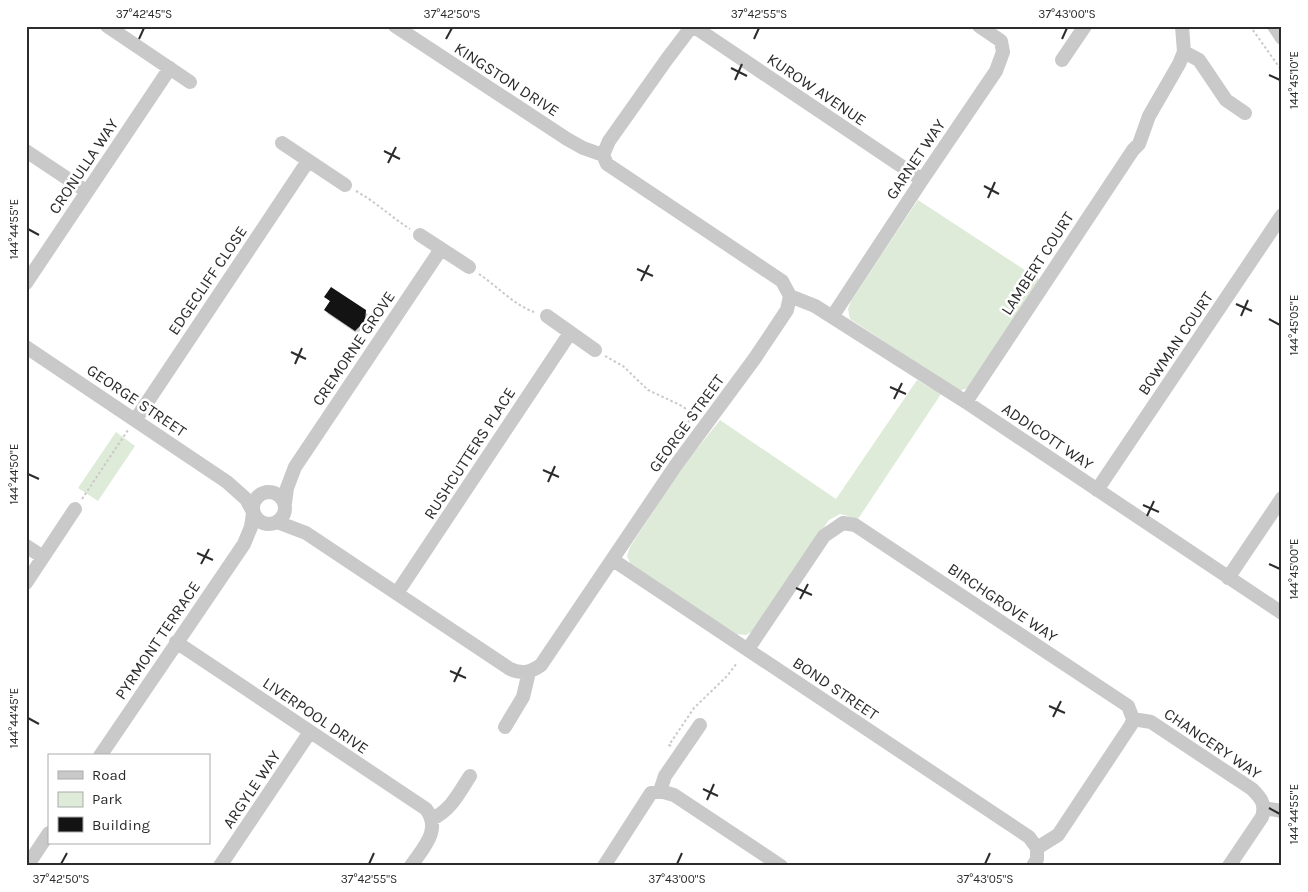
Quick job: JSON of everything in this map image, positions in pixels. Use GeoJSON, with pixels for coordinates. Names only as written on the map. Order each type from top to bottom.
{"type":"FeatureCollection","features":[{"type":"Feature","properties":{"kind":"street"},"geometry":{"type":"LineString","coordinates":[[107,26],[190,82]]}},
{"type":"Feature","properties":{"kind":"street","name":"KINGSTON DRIVE"},"geometry":{"type":"LineString","coordinates":[[395,26],[566,139],[583,148],[603,155]]}},
{"type":"Feature","properties":{"kind":"street"},"geometry":{"type":"LineString","coordinates":[[693,26],[667,59],[609,141],[603,155],[607,164],[782,281],[790,296]]}},
{"type":"Feature","properties":{"kind":"street","name":"KUROW AVENUE"},"geometry":{"type":"LineString","coordinates":[[693,26],[922,180]]}},
{"type":"Feature","properties":{"kind":"street","name":"GARNET WAY"},"geometry":{"type":"LineString","coordinates":[[832,316],[996,71],[1003,52],[1001,42],[979,26]]}},
{"type":"Feature","properties":{"kind":"street"},"geometry":{"type":"LineString","coordinates":[[1062,60],[1085,26]]}},
{"type":"Feature","properties":{"kind":"street"},"geometry":{"type":"LineString","coordinates":[[1182,26],[1184,52],[1199,60],[1226,100],[1245,113]]}},
{"type":"Feature","properties":{"kind":"street"},"geometry":{"type":"LineString","coordinates":[[1274,26],[1282,38]]}},
{"type":"Feature","properties":{"kind":"street","name":"LAMBERT COURT"},"geometry":{"type":"LineString","coordinates":[[966,402],[1133,150],[1139,144],[1150,116],[1184,52]]}},
{"type":"Feature","properties":{"kind":"street","name":"CRONULLA WAY"},"geometry":{"type":"LineString","coordinates":[[26,283],[170,68]]}},
{"type":"Feature","properties":{"kind":"street"},"geometry":{"type":"LineString","coordinates":[[282,143],[345,185]]}},
{"type":"Feature","properties":{"kind":"street"},"geometry":{"type":"LineString","coordinates":[[26,151],[86,191]]}},
{"type":"Feature","properties":{"kind":"street","name":"EDGECLIFF CLOSE"},"geometry":{"type":"LineString","coordinates":[[136,419],[308,161]]}},
{"type":"Feature","properties":{"kind":"street","name":"BOWMAN COURT"},"geometry":{"type":"LineString","coordinates":[[1097,490],[1282,215]]}},
{"type":"Feature","properties":{"kind":"street"},"geometry":{"type":"LineString","coordinates":[[420,235],[469,267]]}},
{"type":"Feature","properties":{"kind":"street","name":"CREMORNE GROVE"},"geometry":{"type":"LineString","coordinates":[[270,491],[295,467],[441,249]]}},
{"type":"Feature","properties":{"kind":"street","name":"ADDICOTT WAY"},"geometry":{"type":"LineString","coordinates":[[790,296],[815,306],[832,316],[966,402],[1282,613]]}},
{"type":"Feature","properties":{"kind":"street","name":"GEORGE STREET"},"geometry":{"type":"LineString","coordinates":[[529,672],[541,665],[549,655],[696,437],[755,358],[787,310],[790,296]]}},
{"type":"Feature","properties":{"kind":"street"},"geometry":{"type":"LineString","coordinates":[[547,316],[594,350]]}},
{"type":"Feature","properties":{"kind":"street","name":"RUSHCUTTERS PLACE"},"geometry":{"type":"LineString","coordinates":[[397,593],[570,333]]}},
{"type":"Feature","properties":{"kind":"street","name":"GEORGE STREET"},"geometry":{"type":"LineString","coordinates":[[26,347],[228,482],[246,499],[253,512]]}},
{"type":"Feature","properties":{"kind":"street","name":"CREMORNE GROVE"},"geometry":{"type":"LineString","coordinates":[[285,505],[287,488],[295,467]]}},
{"type":"Feature","properties":{"kind":"street","name":"GEORGE STREET"},"geometry":{"type":"LineString","coordinates":[[228,482],[270,491]]}},
{"type":"Feature","properties":{"kind":"street"},"geometry":{"type":"LineString","coordinates":[[306,534],[280,495],[270,491],[258,495],[255,499],[253,512],[260,522],[274,523],[306,534],[510,669],[523,673],[529,672],[523,697],[505,727]]}},
{"type":"Feature","properties":{"kind":"street"},"geometry":{"type":"LineString","coordinates":[[1228,578],[1282,498]]}},
{"type":"Feature","properties":{"kind":"street"},"geometry":{"type":"LineString","coordinates":[[274,523],[283,516],[285,505]]}},
{"type":"Feature","properties":{"kind":"street"},"geometry":{"type":"LineString","coordinates":[[26,583],[76,509]]}},
{"type":"Feature","properties":{"kind":"street","name":"PYRMONT TERRACE"},"geometry":{"type":"LineString","coordinates":[[101,754],[244,544],[251,527],[253,512]]}},
{"type":"Feature","properties":{"kind":"street","name":"BIRCHGROVE WAY"},"geometry":{"type":"LineString","coordinates":[[748,649],[824,536],[843,522],[855,525],[1128,706],[1133,719]]}},
{"type":"Feature","properties":{"kind":"street","name":"PYRMONT TERRACE"},"geometry":{"type":"LineString","coordinates":[[244,544],[274,523]]}},
{"type":"Feature","properties":{"kind":"street"},"geometry":{"type":"LineString","coordinates":[[26,546],[43,557]]}},
{"type":"Feature","properties":{"kind":"street","name":"BOND STREET"},"geometry":{"type":"LineString","coordinates":[[613,560],[1028,837],[1037,848]]}},
{"type":"Feature","properties":{"kind":"street","name":"LIVERPOOL DRIVE"},"geometry":{"type":"LineString","coordinates":[[176,642],[418,803],[426,809],[432,819]]}},
{"type":"Feature","properties":{"kind":"street"},"geometry":{"type":"LineString","coordinates":[[1033,866],[1037,859],[1037,848],[1058,835],[1133,719]]}},
{"type":"Feature","properties":{"kind":"street","name":"CHANCERY WAY"},"geometry":{"type":"LineString","coordinates":[[1133,719],[1151,722],[1252,789],[1262,800],[1264,808]]}},
{"type":"Feature","properties":{"kind":"street"},"geometry":{"type":"LineString","coordinates":[[660,791],[665,776],[700,725]]}},
{"type":"Feature","properties":{"kind":"street","name":"ARGYLE WAY"},"geometry":{"type":"LineString","coordinates":[[220,866],[310,732]]}},
{"type":"Feature","properties":{"kind":"street"},"geometry":{"type":"LineString","coordinates":[[411,866],[430,836],[433,829],[432,819],[440,816],[450,807],[470,776]]}},
{"type":"Feature","properties":{"kind":"street"},"geometry":{"type":"LineString","coordinates":[[604,866],[651,793],[660,791],[674,795],[781,866]]}},
{"type":"Feature","properties":{"kind":"street"},"geometry":{"type":"LineString","coordinates":[[1229,866],[1262,817],[1264,808],[1282,811]]}},
{"type":"Feature","properties":{"kind":"street"},"geometry":{"type":"LineString","coordinates":[[27,866],[48,834]]}},
{"type":"Feature","properties":{"kind":"path"},"geometry":{"type":"LineString","coordinates":[[1250,26],[1282,72]]}},
{"type":"Feature","properties":{"kind":"path"},"geometry":{"type":"LineString","coordinates":[[345,185],[377,204],[392,218],[420,235]]}},
{"type":"Feature","properties":{"kind":"path"},"geometry":{"type":"LineString","coordinates":[[469,267],[497,286],[521,307],[547,316]]}},
{"type":"Feature","properties":{"kind":"path"},"geometry":{"type":"LineString","coordinates":[[594,350],[623,366],[648,390],[680,405],[694,414],[684,428],[696,437]]}},
{"type":"Feature","properties":{"kind":"path"},"geometry":{"type":"LineString","coordinates":[[76,509],[136,419]]}},
{"type":"Feature","properties":{"kind":"path"},"geometry":{"type":"LineString","coordinates":[[680,754],[669,745],[694,708],[728,676],[737,662]]}},
{"type":"Feature","properties":{"kind":"green space"},"geometry":{"type":"Polygon","coordinates":[[[918,200],[1040,280],[971,387],[959,391],[850,319],[848,309],[851,301],[918,200]]]}},
{"type":"Feature","properties":{"kind":"green space"},"geometry":{"type":"Polygon","coordinates":[[[917,380],[941,394],[856,522],[848,516],[840,514],[829,520],[754,630],[746,635],[736,634],[632,567],[627,556],[630,547],[680,470],[720,420],[836,499],[917,380]]]}},
{"type":"Feature","properties":{"kind":"green space"},"geometry":{"type":"Polygon","coordinates":[[[116,432],[135,446],[98,501],[78,488],[116,432]]]}},
{"type":"Feature","properties":{"kind":"building"},"geometry":{"type":"Polygon","coordinates":[[[331,287],[366,310],[365,321],[355,331],[324,310],[330,301],[324,297],[331,287]]]}}]}
